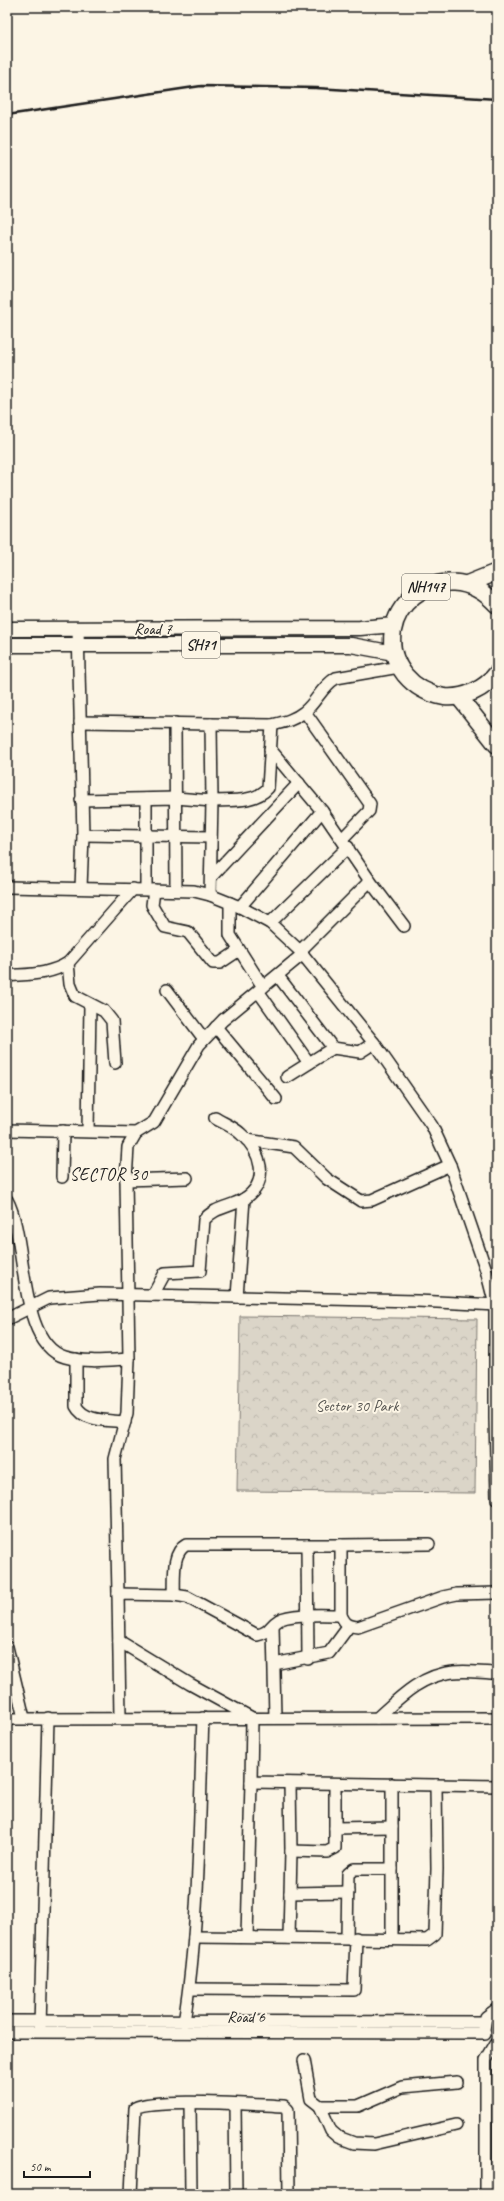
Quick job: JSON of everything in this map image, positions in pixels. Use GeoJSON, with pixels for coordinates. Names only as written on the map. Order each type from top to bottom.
{"type":"FeatureCollection","features":[{"type":"Feature","properties":{"kind":"highway","name":"NH147"},"geometry":{"type":"LineString","coordinates":[[467,584],[497,572]]}},
{"type":"Feature","properties":{"kind":"highway","name":"NH147"},"geometry":{"type":"LineString","coordinates":[[397,660],[392,640],[394,625],[400,610],[410,598],[424,588],[440,582],[452,581],[467,584],[489,595],[497,605]]}},
{"type":"Feature","properties":{"kind":"highway"},"geometry":{"type":"LineString","coordinates":[[397,660],[411,682],[424,691],[436,696],[459,696],[475,692],[486,685],[497,673]]}},
{"type":"Feature","properties":{"kind":"highway"},"geometry":{"type":"LineString","coordinates":[[459,696],[497,745]]}},
{"type":"Feature","properties":{"kind":"main road","name":"Road 7"},"geometry":{"type":"LineString","coordinates":[[7,630],[360,628],[394,625]]}},
{"type":"Feature","properties":{"kind":"main road","name":"Road 7"},"geometry":{"type":"LineString","coordinates":[[7,645],[351,645],[397,660]]}},
{"type":"Feature","properties":{"kind":"street"},"geometry":{"type":"LineString","coordinates":[[78,629],[83,835],[81,888]]}},
{"type":"Feature","properties":{"kind":"street"},"geometry":{"type":"LineString","coordinates":[[80,722],[272,724],[289,721],[305,712],[327,684],[336,678],[397,660]]}},
{"type":"Feature","properties":{"kind":"street"},"geometry":{"type":"LineString","coordinates":[[270,923],[345,843],[369,810],[370,804],[305,712]]}},
{"type":"Feature","properties":{"kind":"street"},"geometry":{"type":"LineString","coordinates":[[175,723],[176,890]]}},
{"type":"Feature","properties":{"kind":"street"},"geometry":{"type":"LineString","coordinates":[[210,895],[212,801],[211,724]]}},
{"type":"Feature","properties":{"kind":"street"},"geometry":{"type":"LineString","coordinates":[[81,800],[176,798],[212,801],[252,798],[262,794],[268,788],[272,724]]}},
{"type":"Feature","properties":{"kind":"street"},"geometry":{"type":"LineString","coordinates":[[270,749],[322,810],[370,881],[404,926]]}},
{"type":"Feature","properties":{"kind":"street"},"geometry":{"type":"LineString","coordinates":[[211,877],[299,783]]}},
{"type":"Feature","properties":{"kind":"street"},"geometry":{"type":"LineString","coordinates":[[146,799],[145,836],[152,905],[165,927],[188,932],[213,963],[220,964],[238,951]]}},
{"type":"Feature","properties":{"kind":"street"},"geometry":{"type":"LineString","coordinates":[[309,1063],[238,951],[229,930],[235,905],[322,810]]}},
{"type":"Feature","properties":{"kind":"street"},"geometry":{"type":"LineString","coordinates":[[83,835],[211,837]]}},
{"type":"Feature","properties":{"kind":"street"},"geometry":{"type":"LineString","coordinates":[[120,1718],[115,1459],[125,1422],[128,1403],[129,1359],[126,1180],[128,1147],[136,1133],[154,1122],[199,1044],[216,1027],[278,976],[370,881]]}},
{"type":"Feature","properties":{"kind":"street"},"geometry":{"type":"LineString","coordinates":[[7,887],[194,891],[210,895],[235,905],[270,923],[301,953],[374,1043],[432,1126],[450,1165],[486,1270],[496,1305],[497,1499]]}},
{"type":"Feature","properties":{"kind":"street"},"geometry":{"type":"LineString","coordinates":[[7,976],[46,973],[58,969],[68,963],[133,889]]}},
{"type":"Feature","properties":{"kind":"street"},"geometry":{"type":"LineString","coordinates":[[68,963],[72,991],[75,996],[104,1011],[112,1021],[115,1063]]}},
{"type":"Feature","properties":{"kind":"street"},"geometry":{"type":"LineString","coordinates":[[278,976],[333,1048]]}},
{"type":"Feature","properties":{"kind":"street"},"geometry":{"type":"LineString","coordinates":[[167,990],[204,1039]]}},
{"type":"Feature","properties":{"kind":"street"},"geometry":{"type":"LineString","coordinates":[[88,1131],[90,1005]]}},
{"type":"Feature","properties":{"kind":"street"},"geometry":{"type":"LineString","coordinates":[[216,1027],[276,1099]]}},
{"type":"Feature","properties":{"kind":"street"},"geometry":{"type":"LineString","coordinates":[[287,1077],[333,1048],[360,1052],[374,1043]]}},
{"type":"Feature","properties":{"kind":"street"},"geometry":{"type":"LineString","coordinates":[[153,1295],[165,1273],[200,1271],[204,1220],[212,1212],[244,1198],[258,1184],[261,1174],[258,1157],[247,1140],[235,1129],[215,1118]]}},
{"type":"Feature","properties":{"kind":"street"},"geometry":{"type":"LineString","coordinates":[[7,1130],[136,1133]]}},
{"type":"Feature","properties":{"kind":"street"},"geometry":{"type":"LineString","coordinates":[[62,1177],[63,1131]]}},
{"type":"Feature","properties":{"kind":"street"},"geometry":{"type":"LineString","coordinates":[[247,1140],[294,1147],[321,1174],[361,1201],[372,1200],[450,1165]]}},
{"type":"Feature","properties":{"kind":"street"},"geometry":{"type":"LineString","coordinates":[[126,1180],[187,1178]]}},
{"type":"Feature","properties":{"kind":"street"},"geometry":{"type":"LineString","coordinates":[[237,1297],[244,1198]]}},
{"type":"Feature","properties":{"kind":"street"},"geometry":{"type":"LineString","coordinates":[[7,1200],[15,1216],[29,1307],[48,1346],[64,1357],[76,1359],[102,1361],[129,1359]]}},
{"type":"Feature","properties":{"kind":"street"},"geometry":{"type":"LineString","coordinates":[[7,1319],[49,1298],[128,1294],[496,1305]]}},
{"type":"Feature","properties":{"kind":"street"},"geometry":{"type":"LineString","coordinates":[[76,1359],[76,1406],[79,1412],[85,1416],[125,1422]]}},
{"type":"Feature","properties":{"kind":"street"},"geometry":{"type":"LineString","coordinates":[[174,1594],[176,1557],[180,1549],[186,1545],[430,1544]]}},
{"type":"Feature","properties":{"kind":"street"},"geometry":{"type":"LineString","coordinates":[[307,1545],[308,1659]]}},
{"type":"Feature","properties":{"kind":"street"},"geometry":{"type":"LineString","coordinates":[[341,1545],[341,1615],[344,1622],[349,1626],[358,1627],[458,1594],[497,1593]]}},
{"type":"Feature","properties":{"kind":"street"},"geometry":{"type":"LineString","coordinates":[[118,1594],[174,1594],[187,1597],[257,1635],[266,1634],[280,1620],[289,1617],[341,1615]]}},
{"type":"Feature","properties":{"kind":"street"},"geometry":{"type":"LineString","coordinates":[[273,1626],[276,1718]]}},
{"type":"Feature","properties":{"kind":"street"},"geometry":{"type":"LineString","coordinates":[[274,1664],[308,1659],[329,1653],[349,1626]]}},
{"type":"Feature","properties":{"kind":"street"},"geometry":{"type":"LineString","coordinates":[[119,1641],[190,1684],[252,1718]]}},
{"type":"Feature","properties":{"kind":"street"},"geometry":{"type":"LineString","coordinates":[[7,1647],[24,1718]]}},
{"type":"Feature","properties":{"kind":"street"},"geometry":{"type":"LineString","coordinates":[[376,1718],[410,1689],[436,1675],[454,1672],[497,1673]]}},
{"type":"Feature","properties":{"kind":"street"},"geometry":{"type":"LineString","coordinates":[[7,1718],[497,1718]]}},
{"type":"Feature","properties":{"kind":"street"},"geometry":{"type":"LineString","coordinates":[[40,2027],[48,1718]]}},
{"type":"Feature","properties":{"kind":"street"},"geometry":{"type":"LineString","coordinates":[[184,2022],[190,1989],[194,1937],[203,1718]]}},
{"type":"Feature","properties":{"kind":"street"},"geometry":{"type":"LineString","coordinates":[[247,1937],[252,1718]]}},
{"type":"Feature","properties":{"kind":"street"},"geometry":{"type":"LineString","coordinates":[[251,1782],[497,1786]]}},
{"type":"Feature","properties":{"kind":"street"},"geometry":{"type":"LineString","coordinates":[[289,1938],[291,1851],[290,1783]]}},
{"type":"Feature","properties":{"kind":"street"},"geometry":{"type":"LineString","coordinates":[[291,1851],[332,1851],[335,1848],[335,1784]]}},
{"type":"Feature","properties":{"kind":"street"},"geometry":{"type":"LineString","coordinates":[[392,1784],[392,1939]]}},
{"type":"Feature","properties":{"kind":"street"},"geometry":{"type":"LineString","coordinates":[[194,1937],[428,1940],[435,1934],[437,1869],[436,1785]]}},
{"type":"Feature","properties":{"kind":"street"},"geometry":{"type":"LineString","coordinates":[[335,1828],[392,1826]]}},
{"type":"Feature","properties":{"kind":"street"},"geometry":{"type":"LineString","coordinates":[[190,1989],[354,1990],[348,1874],[354,1869],[392,1869]]}},
{"type":"Feature","properties":{"kind":"street"},"geometry":{"type":"LineString","coordinates":[[290,1893],[348,1892]]}},
{"type":"Feature","properties":{"kind":"street"},"geometry":{"type":"LineString","coordinates":[[486,2194],[486,2060],[497,2043],[491,2041],[484,2028],[490,2012],[497,2009]]}},
{"type":"Feature","properties":{"kind":"street","name":"Road 6"},"geometry":{"type":"LineString","coordinates":[[7,2021],[40,2027],[484,2028]]}},
{"type":"Feature","properties":{"kind":"street","name":"Road 6"},"geometry":{"type":"LineString","coordinates":[[7,2032],[40,2027],[184,2022],[484,2028]]}},
{"type":"Feature","properties":{"kind":"street"},"geometry":{"type":"LineString","coordinates":[[304,2060],[311,2099],[320,2106],[331,2131],[354,2143],[374,2144],[456,2125]]}},
{"type":"Feature","properties":{"kind":"street"},"geometry":{"type":"LineString","coordinates":[[320,2106],[358,2106],[402,2087],[457,2082]]}},
{"type":"Feature","properties":{"kind":"street"},"geometry":{"type":"LineString","coordinates":[[131,2194],[136,2108],[140,2105],[151,2103],[190,2103],[284,2106],[288,2110],[290,2116],[289,2194]]}},
{"type":"Feature","properties":{"kind":"street"},"geometry":{"type":"LineString","coordinates":[[190,2103],[191,2194]]}},
{"type":"Feature","properties":{"kind":"street"},"geometry":{"type":"LineString","coordinates":[[235,2104],[236,2194]]}},
{"type":"Feature","properties":{"kind":"green space","name":"Sector 30 Park"},"geometry":{"type":"Polygon","coordinates":[[[240,1316],[477,1319],[475,1493],[237,1491],[240,1316]]]}},
{"type":"Feature","properties":{"kind":"railway"},"geometry":{"type":"LineString","coordinates":[[7,115],[201,86],[316,88],[497,99]]}},
{"type":"Feature","properties":{"kind":"district","name":"SECTOR 30"},"geometry":{"type":"Point","coordinates":[109,1174]}}]}
